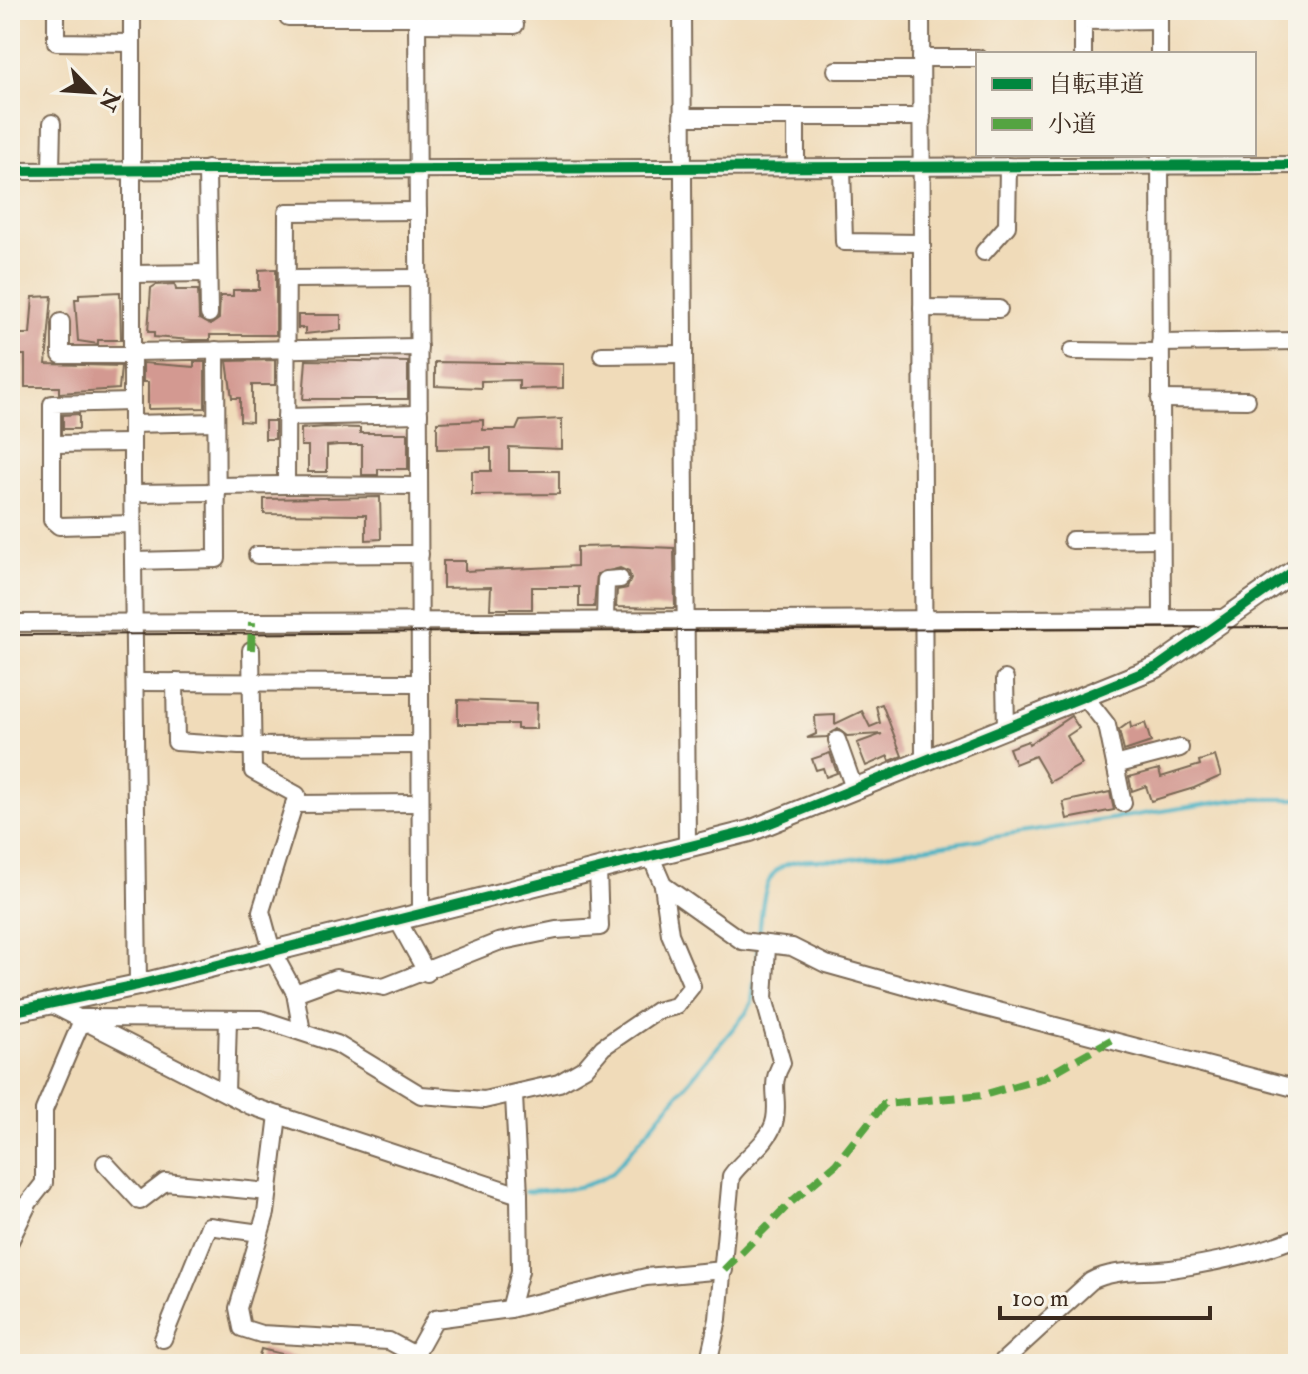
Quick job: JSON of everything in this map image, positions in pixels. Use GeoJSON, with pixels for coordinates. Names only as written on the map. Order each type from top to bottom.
{"type":"FeatureCollection","features":[{"type":"Feature","properties":{"kind":"street"},"geometry":{"type":"LineString","coordinates":[[56,10],[56,42],[132,43]]}},
{"type":"Feature","properties":{"kind":"street"},"geometry":{"type":"LineString","coordinates":[[132,10],[132,524],[138,985]]}},
{"type":"Feature","properties":{"kind":"street"},"geometry":{"type":"LineString","coordinates":[[682,10],[687,848]]}},
{"type":"Feature","properties":{"kind":"street"},"geometry":{"type":"LineString","coordinates":[[921,10],[924,760]]}},
{"type":"Feature","properties":{"kind":"street"},"geometry":{"type":"LineString","coordinates":[[1083,52],[1083,21],[1159,15],[1159,52]]}},
{"type":"Feature","properties":{"kind":"street"},"geometry":{"type":"LineString","coordinates":[[288,17],[417,17],[515,25]]}},
{"type":"Feature","properties":{"kind":"street"},"geometry":{"type":"LineString","coordinates":[[417,17],[421,913]]}},
{"type":"Feature","properties":{"kind":"street"},"geometry":{"type":"LineString","coordinates":[[836,70],[976,58]]}},
{"type":"Feature","properties":{"kind":"street"},"geometry":{"type":"LineString","coordinates":[[682,117],[922,117]]}},
{"type":"Feature","properties":{"kind":"street"},"geometry":{"type":"LineString","coordinates":[[796,117],[796,167]]}},
{"type":"Feature","properties":{"kind":"street"},"geometry":{"type":"LineString","coordinates":[[51,171],[52,123]]}},
{"type":"Feature","properties":{"kind":"street"},"geometry":{"type":"LineString","coordinates":[[10,171],[921,167],[1160,159],[1298,165]]}},
{"type":"Feature","properties":{"kind":"street"},"geometry":{"type":"LineString","coordinates":[[1160,159],[1162,618]]}},
{"type":"Feature","properties":{"kind":"street"},"geometry":{"type":"LineString","coordinates":[[984,252],[1007,226],[1008,166]]}},
{"type":"Feature","properties":{"kind":"street"},"geometry":{"type":"LineString","coordinates":[[842,167],[844,242],[921,243]]}},
{"type":"Feature","properties":{"kind":"street"},"geometry":{"type":"LineString","coordinates":[[207,169],[209,314]]}},
{"type":"Feature","properties":{"kind":"street"},"geometry":{"type":"LineString","coordinates":[[286,485],[287,212],[418,211]]}},
{"type":"Feature","properties":{"kind":"street"},"geometry":{"type":"LineString","coordinates":[[132,274],[208,273]]}},
{"type":"Feature","properties":{"kind":"street"},"geometry":{"type":"LineString","coordinates":[[287,279],[419,278]]}},
{"type":"Feature","properties":{"kind":"street"},"geometry":{"type":"LineString","coordinates":[[922,308],[999,309]]}},
{"type":"Feature","properties":{"kind":"street"},"geometry":{"type":"LineString","coordinates":[[61,322],[61,355],[419,347]]}},
{"type":"Feature","properties":{"kind":"street"},"geometry":{"type":"LineString","coordinates":[[1072,351],[1298,341]]}},
{"type":"Feature","properties":{"kind":"street"},"geometry":{"type":"LineString","coordinates":[[133,561],[217,559],[216,350]]}},
{"type":"Feature","properties":{"kind":"street"},"geometry":{"type":"LineString","coordinates":[[602,355],[684,354]]}},
{"type":"Feature","properties":{"kind":"street"},"geometry":{"type":"LineString","coordinates":[[1160,399],[1247,400]]}},
{"type":"Feature","properties":{"kind":"street"},"geometry":{"type":"LineString","coordinates":[[132,402],[52,404],[52,520],[59,526],[132,524]]}},
{"type":"Feature","properties":{"kind":"street"},"geometry":{"type":"LineString","coordinates":[[286,417],[419,414]]}},
{"type":"Feature","properties":{"kind":"street"},"geometry":{"type":"LineString","coordinates":[[132,424],[216,422]]}},
{"type":"Feature","properties":{"kind":"street"},"geometry":{"type":"LineString","coordinates":[[52,444],[132,443]]}},
{"type":"Feature","properties":{"kind":"street"},"geometry":{"type":"LineString","coordinates":[[132,493],[286,485],[419,486]]}},
{"type":"Feature","properties":{"kind":"street"},"geometry":{"type":"LineString","coordinates":[[1072,540],[1161,539]]}},
{"type":"Feature","properties":{"kind":"street"},"geometry":{"type":"LineString","coordinates":[[257,555],[420,554]]}},
{"type":"Feature","properties":{"kind":"street"},"geometry":{"type":"LineString","coordinates":[[10,1012],[138,985],[750,831],[1157,667],[1298,568]]}},
{"type":"Feature","properties":{"kind":"street"},"geometry":{"type":"LineString","coordinates":[[605,620],[606,580],[620,579]]}},
{"type":"Feature","properties":{"kind":"street"},"geometry":{"type":"LineString","coordinates":[[10,623],[1229,618]]}},
{"type":"Feature","properties":{"kind":"street"},"geometry":{"type":"LineString","coordinates":[[251,650],[253,771],[297,795],[261,911],[272,951],[295,993],[302,1032]]}},
{"type":"Feature","properties":{"kind":"street"},"geometry":{"type":"LineString","coordinates":[[1005,679],[1006,728]]}},
{"type":"Feature","properties":{"kind":"street"},"geometry":{"type":"LineString","coordinates":[[135,682],[420,683]]}},
{"type":"Feature","properties":{"kind":"street"},"geometry":{"type":"LineString","coordinates":[[175,682],[176,742],[252,746],[420,745]]}},
{"type":"Feature","properties":{"kind":"street"},"geometry":{"type":"LineString","coordinates":[[1085,697],[1107,725],[1123,803]]}},
{"type":"Feature","properties":{"kind":"street"},"geometry":{"type":"LineString","coordinates":[[837,740],[854,788]]}},
{"type":"Feature","properties":{"kind":"street"},"geometry":{"type":"LineString","coordinates":[[1115,765],[1180,748]]}},
{"type":"Feature","properties":{"kind":"street"},"geometry":{"type":"LineString","coordinates":[[294,804],[420,803]]}},
{"type":"Feature","properties":{"kind":"street"},"geometry":{"type":"LineString","coordinates":[[83,1018],[261,1019],[337,1044],[421,1095],[468,1100],[514,1096],[559,1083],[585,1068],[603,1047],[656,1011],[676,1006],[692,986],[670,934],[663,885],[651,857]]}},
{"type":"Feature","properties":{"kind":"street"},"geometry":{"type":"LineString","coordinates":[[295,993],[336,978],[384,987],[427,973],[498,942],[556,930],[600,927],[598,870]]}},
{"type":"Feature","properties":{"kind":"street"},"geometry":{"type":"LineString","coordinates":[[663,885],[742,941],[762,946],[792,947],[826,964],[1298,1089]]}},
{"type":"Feature","properties":{"kind":"street"},"geometry":{"type":"LineString","coordinates":[[397,919],[427,973]]}},
{"type":"Feature","properties":{"kind":"street"},"geometry":{"type":"LineString","coordinates":[[708,1364],[724,1270],[731,1176],[741,1160],[766,1138],[775,1121],[772,1083],[782,1063],[764,998],[762,946]]}},
{"type":"Feature","properties":{"kind":"street"},"geometry":{"type":"LineString","coordinates":[[53,1005],[226,1093],[278,1115],[519,1195]]}},
{"type":"Feature","properties":{"kind":"street"},"geometry":{"type":"LineString","coordinates":[[12,1230],[44,1183],[44,1110],[83,1018]]}},
{"type":"Feature","properties":{"kind":"street"},"geometry":{"type":"LineString","coordinates":[[226,1093],[228,1019]]}},
{"type":"Feature","properties":{"kind":"street"},"geometry":{"type":"LineString","coordinates":[[510,1309],[520,1271],[514,1096]]}},
{"type":"Feature","properties":{"kind":"street"},"geometry":{"type":"LineString","coordinates":[[278,1115],[269,1192],[238,1308],[242,1328],[261,1334],[389,1341],[412,1360],[435,1319],[510,1309],[646,1277],[724,1270]]}},
{"type":"Feature","properties":{"kind":"street"},"geometry":{"type":"LineString","coordinates":[[105,1163],[140,1201],[165,1182],[269,1192]]}},
{"type":"Feature","properties":{"kind":"street"},"geometry":{"type":"LineString","coordinates":[[163,1339],[209,1226],[260,1233]]}},
{"type":"Feature","properties":{"kind":"street"},"geometry":{"type":"LineString","coordinates":[[1000,1364],[1091,1281],[1107,1273],[1173,1269],[1274,1248],[1298,1237]]}},
{"type":"Feature","properties":{"kind":"building"},"geometry":{"type":"Polygon","coordinates":[[[276,269],[276,335],[210,335],[210,340],[192,340],[154,337],[154,332],[148,332],[151,288],[156,285],[175,284],[176,290],[198,290],[199,319],[210,325],[219,319],[220,296],[233,296],[233,290],[259,290],[259,270],[276,269]]]}},
{"type":"Feature","properties":{"kind":"building"},"geometry":{"type":"Polygon","coordinates":[[[120,292],[121,340],[98,340],[98,344],[78,341],[75,299],[79,299],[79,294],[120,292]]]}},
{"type":"Feature","properties":{"kind":"building"},"geometry":{"type":"Polygon","coordinates":[[[52,296],[46,364],[121,366],[119,389],[59,393],[59,387],[25,387],[25,355],[10,355],[10,334],[30,334],[33,297],[52,296]]]}},
{"type":"Feature","properties":{"kind":"building"},"geometry":{"type":"Polygon","coordinates":[[[298,315],[341,315],[341,330],[305,334],[305,328],[298,328],[298,315]]]}},
{"type":"Feature","properties":{"kind":"building"},"geometry":{"type":"Polygon","coordinates":[[[275,360],[275,385],[252,385],[252,422],[240,421],[240,398],[232,398],[227,361],[275,360]]]}},
{"type":"Feature","properties":{"kind":"building"},"geometry":{"type":"Polygon","coordinates":[[[306,360],[408,362],[408,399],[303,399],[306,360]]]}},
{"type":"Feature","properties":{"kind":"building"},"geometry":{"type":"Polygon","coordinates":[[[194,362],[205,362],[205,408],[148,409],[148,382],[143,382],[143,363],[194,367],[194,362]]]}},
{"type":"Feature","properties":{"kind":"building"},"geometry":{"type":"Polygon","coordinates":[[[435,362],[563,364],[563,388],[519,389],[519,380],[481,381],[481,388],[435,386],[435,362]]]}},
{"type":"Feature","properties":{"kind":"building"},"geometry":{"type":"Polygon","coordinates":[[[79,414],[79,429],[63,429],[63,415],[79,414]]]}},
{"type":"Feature","properties":{"kind":"building"},"geometry":{"type":"Polygon","coordinates":[[[562,419],[562,449],[509,447],[509,471],[559,471],[559,494],[472,495],[472,471],[491,471],[491,448],[437,449],[437,422],[483,420],[483,430],[516,430],[520,421],[562,419]]]}},
{"type":"Feature","properties":{"kind":"building"},"geometry":{"type":"Polygon","coordinates":[[[265,421],[275,421],[275,439],[265,439],[265,421]]]}},
{"type":"Feature","properties":{"kind":"building"},"geometry":{"type":"Polygon","coordinates":[[[360,428],[360,433],[408,433],[408,469],[378,469],[378,475],[362,475],[362,445],[338,445],[327,446],[327,472],[308,472],[308,446],[301,446],[301,429],[360,428]]]}},
{"type":"Feature","properties":{"kind":"building"},"geometry":{"type":"Polygon","coordinates":[[[380,497],[381,539],[366,540],[366,515],[264,514],[264,499],[380,497]]]}},
{"type":"Feature","properties":{"kind":"building"},"geometry":{"type":"Polygon","coordinates":[[[577,547],[674,548],[675,608],[616,607],[617,590],[627,588],[631,579],[629,572],[620,568],[597,574],[594,607],[579,607],[579,587],[532,587],[532,609],[490,609],[491,587],[443,588],[443,561],[465,561],[465,571],[577,566],[577,547]]]}},
{"type":"Feature","properties":{"kind":"building"},"geometry":{"type":"Polygon","coordinates":[[[458,700],[537,703],[536,729],[517,729],[517,724],[458,724],[458,700]]]}},
{"type":"Feature","properties":{"kind":"building"},"geometry":{"type":"Polygon","coordinates":[[[882,704],[902,756],[890,761],[888,756],[866,766],[857,743],[882,734],[847,736],[838,729],[827,737],[807,738],[816,734],[815,716],[835,715],[835,724],[862,711],[870,727],[880,723],[876,706],[882,704]]]}},
{"type":"Feature","properties":{"kind":"building"},"geometry":{"type":"Polygon","coordinates":[[[1071,716],[1079,728],[1067,736],[1082,764],[1050,782],[1035,756],[1015,764],[1009,748],[1028,741],[1029,744],[1071,716]]]}},
{"type":"Feature","properties":{"kind":"building"},"geometry":{"type":"Polygon","coordinates":[[[1130,722],[1131,728],[1145,723],[1151,742],[1124,751],[1119,730],[1130,722]]]}},
{"type":"Feature","properties":{"kind":"building"},"geometry":{"type":"Polygon","coordinates":[[[830,753],[837,773],[826,777],[823,768],[816,770],[812,759],[830,753]]]}},
{"type":"Feature","properties":{"kind":"building"},"geometry":{"type":"Polygon","coordinates":[[[1215,756],[1221,776],[1194,788],[1151,801],[1146,786],[1132,791],[1129,777],[1159,769],[1161,777],[1200,765],[1199,761],[1215,756]]]}},
{"type":"Feature","properties":{"kind":"building"},"geometry":{"type":"Polygon","coordinates":[[[1110,792],[1114,810],[1067,819],[1063,802],[1110,792]]]}},
{"type":"Feature","properties":{"kind":"building"},"geometry":{"type":"Polygon","coordinates":[[[261,1349],[307,1360],[306,1364],[257,1364],[261,1349]]]}},
{"type":"Feature","properties":{"kind":"waterway"},"geometry":{"type":"LineString","coordinates":[[759,937],[761,912],[770,880],[777,870],[788,864],[846,860],[1240,799],[1298,799]]}},
{"type":"Feature","properties":{"kind":"waterway"},"geometry":{"type":"LineString","coordinates":[[525,1192],[582,1186],[613,1172],[746,1013],[752,1002],[758,945]]}},
{"type":"Feature","properties":{"kind":"tram line"},"geometry":{"type":"LineString","coordinates":[[10,635],[1298,627]]}},
{"type":"Feature","properties":{"kind":"marked path"},"geometry":{"type":"LineString","coordinates":[[251,650],[252,622]]}},
{"type":"Feature","properties":{"kind":"marked path"},"geometry":{"type":"LineString","coordinates":[[724,1270],[790,1203],[836,1164],[884,1104],[983,1095],[1043,1078],[1111,1040]]}},
{"type":"Feature","properties":{"kind":"cycle path"},"geometry":{"type":"LineString","coordinates":[[10,171],[1298,165]]}},
{"type":"Feature","properties":{"kind":"cycle path"},"geometry":{"type":"LineString","coordinates":[[10,1012],[138,985],[750,831],[1157,667],[1298,568]]}}]}
